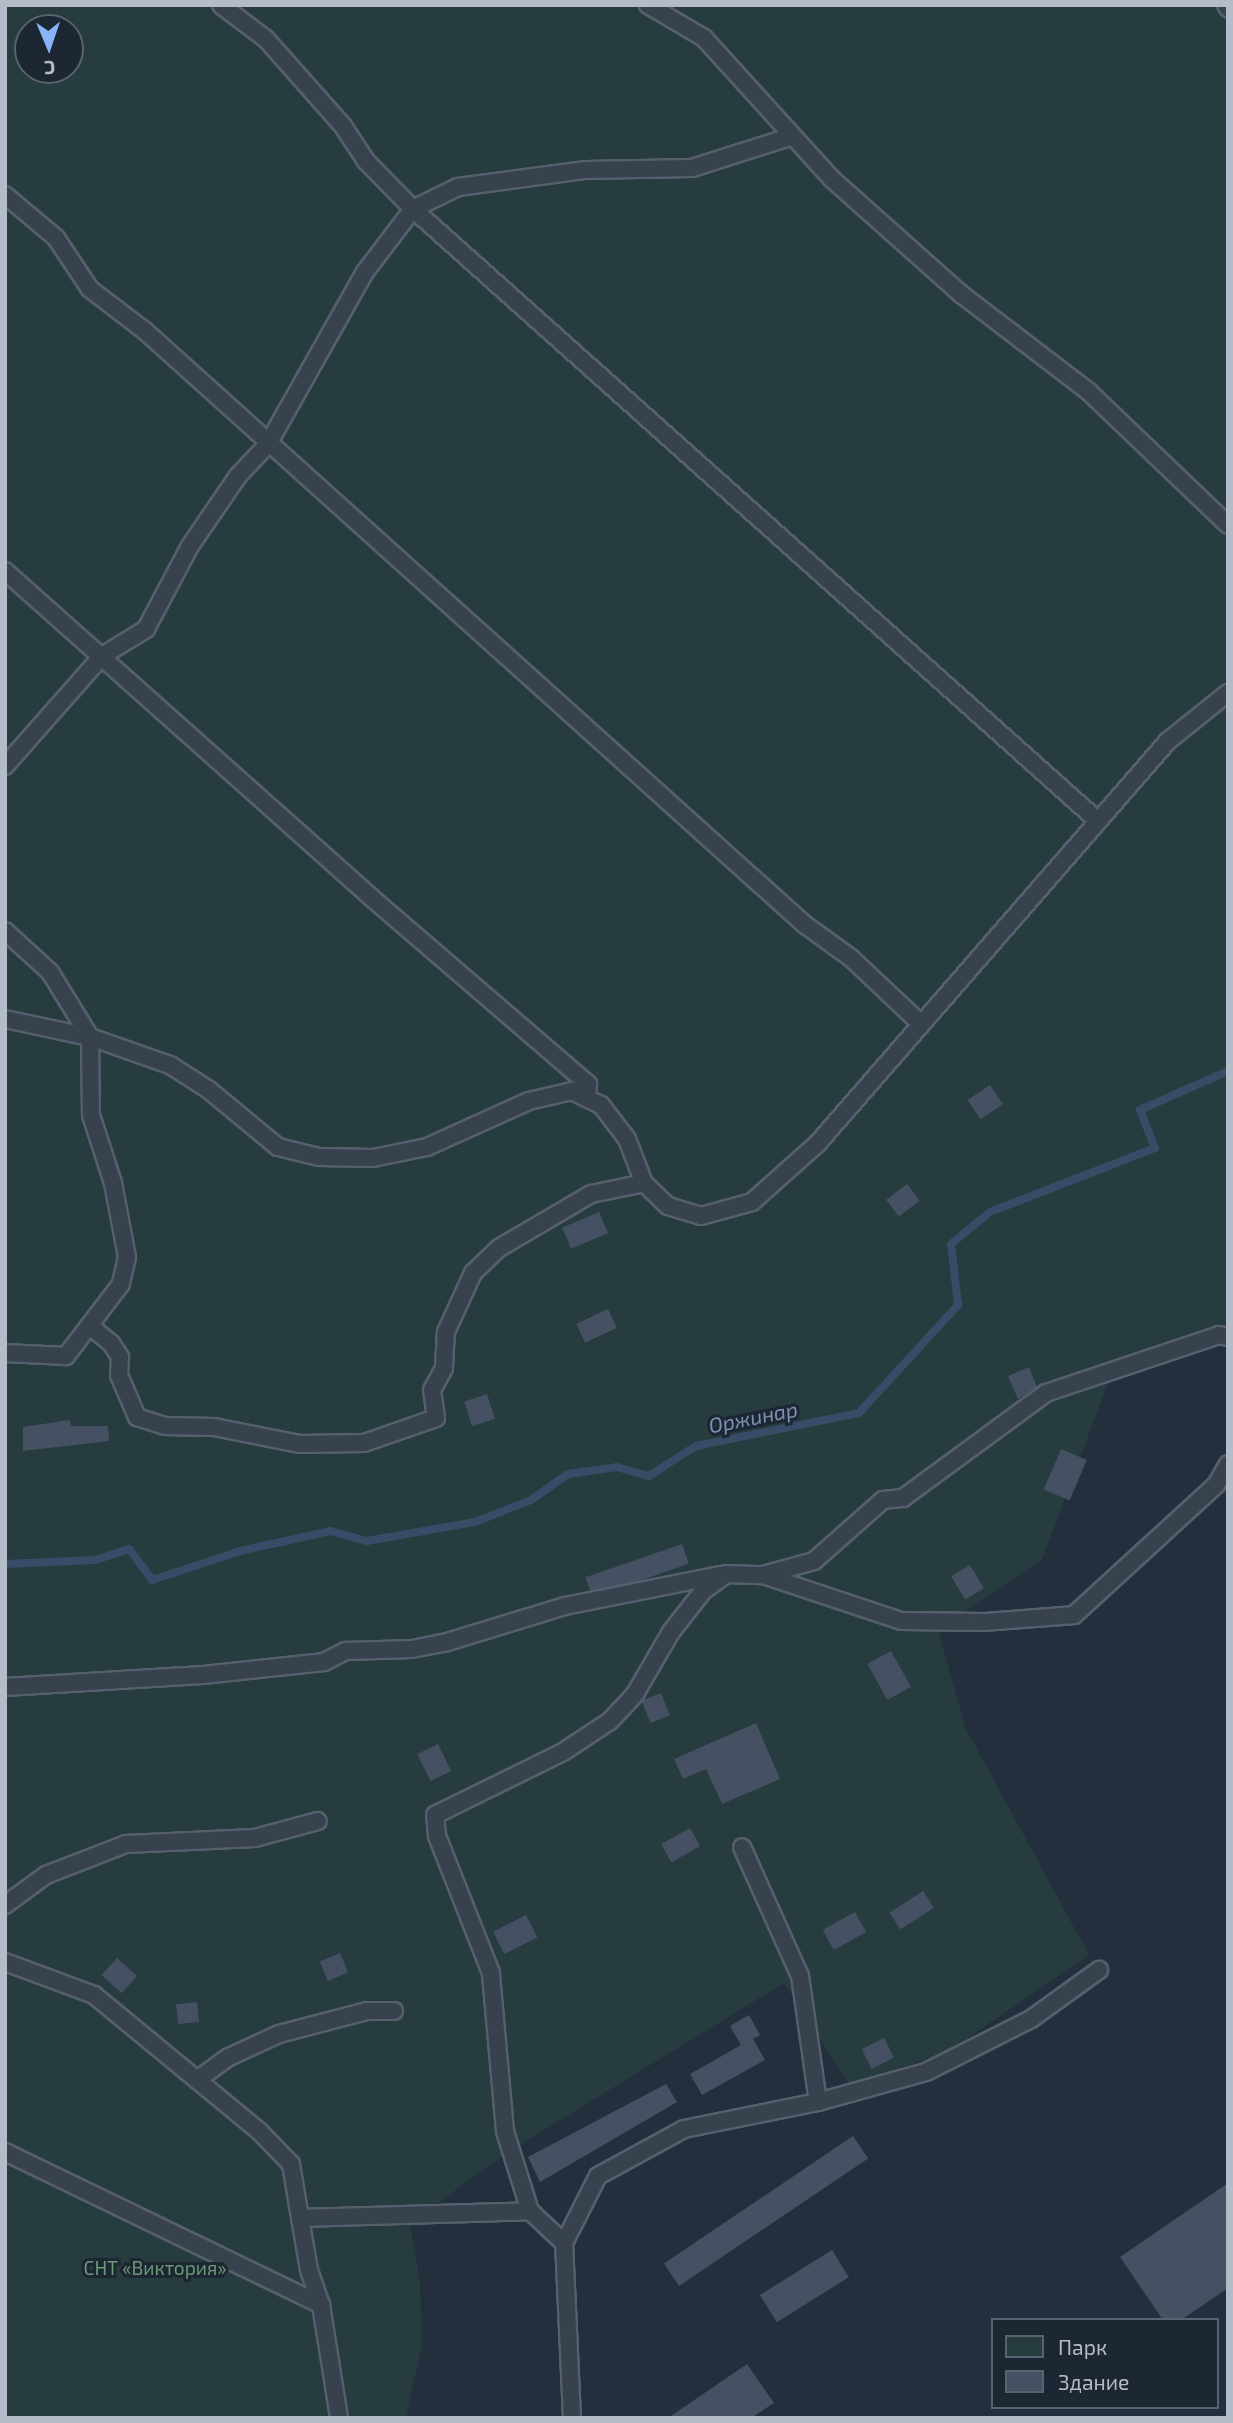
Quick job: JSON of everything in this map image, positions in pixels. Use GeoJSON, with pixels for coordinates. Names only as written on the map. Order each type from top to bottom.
{"type":"FeatureCollection","features":[{"type":"Feature","properties":{"kind":"lane"},"geometry":{"type":"LineString","coordinates":[[221,5],[266,39],[343,126],[366,161],[413,209],[1098,821]]}},
{"type":"Feature","properties":{"kind":"lane"},"geometry":{"type":"LineString","coordinates":[[648,5],[704,38],[790,137],[961,294],[1089,392],[1228,525]]}},
{"type":"Feature","properties":{"kind":"lane"},"geometry":{"type":"LineString","coordinates":[[5,766],[102,656],[146,629],[190,546],[238,476],[268,444],[365,272],[413,209],[458,187],[586,170],[692,168],[790,137]]}},
{"type":"Feature","properties":{"kind":"lane"},"geometry":{"type":"LineString","coordinates":[[5,195],[56,238],[90,289],[145,331],[804,924],[851,958],[920,1023]]}},
{"type":"Feature","properties":{"kind":"lane"},"geometry":{"type":"LineString","coordinates":[[5,571],[414,936],[588,1084],[587,1098]]}},
{"type":"Feature","properties":{"kind":"lane"},"geometry":{"type":"LineString","coordinates":[[5,1019],[90,1037],[170,1065],[209,1090],[278,1147],[319,1157],[373,1158],[427,1147],[529,1101],[572,1091],[601,1105],[627,1139],[644,1183],[668,1206],[701,1216],[752,1202],[818,1143],[1168,741],[1228,693]]}},
{"type":"Feature","properties":{"kind":"lane"},"geometry":{"type":"LineString","coordinates":[[5,930],[50,972],[90,1037],[92,1115],[113,1184],[127,1257],[121,1284],[91,1328],[65,1356],[5,1353]]}},
{"type":"Feature","properties":{"kind":"lane"},"geometry":{"type":"LineString","coordinates":[[91,1328],[111,1343],[120,1357],[119,1375],[137,1417],[164,1426],[214,1427],[300,1444],[364,1443],[436,1418],[432,1390],[444,1368],[446,1332],[472,1273],[499,1248],[591,1194],[644,1183]]}},
{"type":"Feature","properties":{"kind":"lane"},"geometry":{"type":"LineString","coordinates":[[5,1687],[203,1675],[324,1662],[346,1651],[412,1649],[444,1643],[565,1605],[726,1574],[763,1574],[814,1561],[883,1500],[903,1498],[1046,1393],[1219,1335],[1228,1337]]}},
{"type":"Feature","properties":{"kind":"lane"},"geometry":{"type":"LineString","coordinates":[[763,1574],[901,1621],[984,1622],[1073,1615],[1216,1485],[1228,1464]]}},
{"type":"Feature","properties":{"kind":"lane"},"geometry":{"type":"LineString","coordinates":[[564,2244],[530,2211],[505,2131],[491,1973],[437,1836],[435,1815],[563,1752],[610,1721],[635,1694],[671,1632],[703,1591],[726,1574]]}},
{"type":"Feature","properties":{"kind":"lane"},"geometry":{"type":"LineString","coordinates":[[5,1905],[46,1875],[127,1844],[254,1838],[318,1821]]}},
{"type":"Feature","properties":{"kind":"lane"},"geometry":{"type":"LineString","coordinates":[[742,1847],[800,1976],[818,2102]]}},
{"type":"Feature","properties":{"kind":"lane"},"geometry":{"type":"LineString","coordinates":[[5,1962],[94,1995],[197,2080],[291,2164],[309,2270],[321,2305],[339,2418]]}},
{"type":"Feature","properties":{"kind":"lane"},"geometry":{"type":"LineString","coordinates":[[572,2418],[564,2244],[598,2176],[684,2129],[818,2102],[926,2072],[1031,2019],[1099,1970]]}},
{"type":"Feature","properties":{"kind":"lane"},"geometry":{"type":"LineString","coordinates":[[197,2080],[229,2057],[279,2034],[297,2033],[367,2011],[394,2011]]}},
{"type":"Feature","properties":{"kind":"lane"},"geometry":{"type":"LineString","coordinates":[[5,2152],[321,2305]]}},
{"type":"Feature","properties":{"kind":"lane"},"geometry":{"type":"LineString","coordinates":[[300,2218],[530,2211]]}},
{"type":"Feature","properties":{"kind":"green space","name":"СНТ «Виктория»"},"geometry":{"type":"Polygon","coordinates":[[[5,5],[1228,5],[1228,1342],[1112,1372],[1042,1560],[938,1629],[965,1727],[1089,1955],[949,2051],[850,2086],[784,1983],[508,2152],[410,2223],[420,2282],[422,2344],[406,2418],[5,2418],[5,5]]]}},
{"type":"Feature","properties":{"kind":"building"},"geometry":{"type":"Polygon","coordinates":[[[990,1085],[1003,1104],[980,1119],[968,1100],[990,1085]]]}},
{"type":"Feature","properties":{"kind":"building"},"geometry":{"type":"Polygon","coordinates":[[[907,1184],[920,1201],[899,1216],[886,1200],[907,1184]]]}},
{"type":"Feature","properties":{"kind":"building"},"geometry":{"type":"Polygon","coordinates":[[[599,1212],[608,1233],[571,1249],[562,1228],[599,1212]]]}},
{"type":"Feature","properties":{"kind":"building"},"geometry":{"type":"Polygon","coordinates":[[[608,1309],[617,1328],[585,1343],[576,1324],[608,1309]]]}},
{"type":"Feature","properties":{"kind":"building"},"geometry":{"type":"Polygon","coordinates":[[[1029,1367],[1037,1387],[1018,1399],[1008,1376],[1029,1367]]]}},
{"type":"Feature","properties":{"kind":"building"},"geometry":{"type":"Polygon","coordinates":[[[487,1394],[495,1419],[472,1426],[464,1401],[487,1394]]]}},
{"type":"Feature","properties":{"kind":"building"},"geometry":{"type":"Polygon","coordinates":[[[70,1420],[71,1426],[108,1426],[109,1441],[23,1451],[23,1427],[70,1420]]]}},
{"type":"Feature","properties":{"kind":"building"},"geometry":{"type":"Polygon","coordinates":[[[1061,1449],[1087,1460],[1070,1500],[1044,1490],[1061,1449]]]}},
{"type":"Feature","properties":{"kind":"building"},"geometry":{"type":"Polygon","coordinates":[[[682,1544],[689,1564],[592,1597],[586,1577],[682,1544]]]}},
{"type":"Feature","properties":{"kind":"building"},"geometry":{"type":"Polygon","coordinates":[[[970,1565],[984,1588],[965,1599],[951,1576],[970,1565]]]}},
{"type":"Feature","properties":{"kind":"building"},"geometry":{"type":"Polygon","coordinates":[[[891,1651],[911,1687],[887,1700],[867,1664],[891,1651]]]}},
{"type":"Feature","properties":{"kind":"building"},"geometry":{"type":"Polygon","coordinates":[[[661,1693],[670,1715],[651,1723],[642,1701],[661,1693]]]}},
{"type":"Feature","properties":{"kind":"building"},"geometry":{"type":"Polygon","coordinates":[[[756,1723],[780,1779],[722,1804],[706,1769],[683,1779],[674,1759],[756,1723]]]}},
{"type":"Feature","properties":{"kind":"building"},"geometry":{"type":"Polygon","coordinates":[[[438,1744],[451,1771],[430,1781],[417,1754],[438,1744]]]}},
{"type":"Feature","properties":{"kind":"building"},"geometry":{"type":"Polygon","coordinates":[[[690,1828],[700,1846],[671,1862],[661,1844],[690,1828]]]}},
{"type":"Feature","properties":{"kind":"building"},"geometry":{"type":"Polygon","coordinates":[[[923,1891],[934,1908],[900,1930],[889,1913],[923,1891]]]}},
{"type":"Feature","properties":{"kind":"building"},"geometry":{"type":"Polygon","coordinates":[[[855,1912],[866,1932],[834,1950],[823,1930],[855,1912]]]}},
{"type":"Feature","properties":{"kind":"building"},"geometry":{"type":"Polygon","coordinates":[[[526,1915],[537,1937],[504,1954],[493,1932],[526,1915]]]}},
{"type":"Feature","properties":{"kind":"building"},"geometry":{"type":"Polygon","coordinates":[[[340,1953],[348,1972],[328,1981],[320,1962],[340,1953]]]}},
{"type":"Feature","properties":{"kind":"building"},"geometry":{"type":"Polygon","coordinates":[[[117,1958],[137,1976],[122,1993],[102,1975],[117,1958]]]}},
{"type":"Feature","properties":{"kind":"building"},"geometry":{"type":"Polygon","coordinates":[[[197,2002],[199,2022],[178,2024],[176,2004],[197,2002]]]}},
{"type":"Feature","properties":{"kind":"building"},"geometry":{"type":"Polygon","coordinates":[[[749,2015],[760,2035],[753,2039],[765,2060],[702,2095],[690,2074],[741,2045],[730,2026],[749,2015]]]}},
{"type":"Feature","properties":{"kind":"building"},"geometry":{"type":"Polygon","coordinates":[[[884,2038],[894,2058],[872,2069],[862,2049],[884,2038]]]}},
{"type":"Feature","properties":{"kind":"building"},"geometry":{"type":"Polygon","coordinates":[[[666,2084],[677,2102],[540,2182],[528,2157],[666,2084]]]}},
{"type":"Feature","properties":{"kind":"building"},"geometry":{"type":"Polygon","coordinates":[[[853,2136],[868,2158],[679,2286],[664,2263],[853,2136]]]}},
{"type":"Feature","properties":{"kind":"building"},"geometry":{"type":"Polygon","coordinates":[[[1228,2183],[1228,2288],[1184,2318],[1162,2318],[1120,2257],[1228,2183]]]}},
{"type":"Feature","properties":{"kind":"building"},"geometry":{"type":"Polygon","coordinates":[[[832,2250],[849,2277],[777,2322],[760,2295],[832,2250]]]}},
{"type":"Feature","properties":{"kind":"building"},"geometry":{"type":"Polygon","coordinates":[[[747,2364],[774,2403],[751,2418],[668,2418],[747,2364]]]}},
{"type":"Feature","properties":{"kind":"waterway","name":"Оржинар"},"geometry":{"type":"LineString","coordinates":[[5,1564],[95,1560],[129,1549],[152,1580],[240,1551],[331,1531],[367,1541],[475,1522],[531,1500],[568,1474],[617,1467],[649,1476],[696,1446],[859,1413],[958,1305],[951,1244],[990,1212],[1155,1148],[1140,1110],[1228,1071]]}}]}
